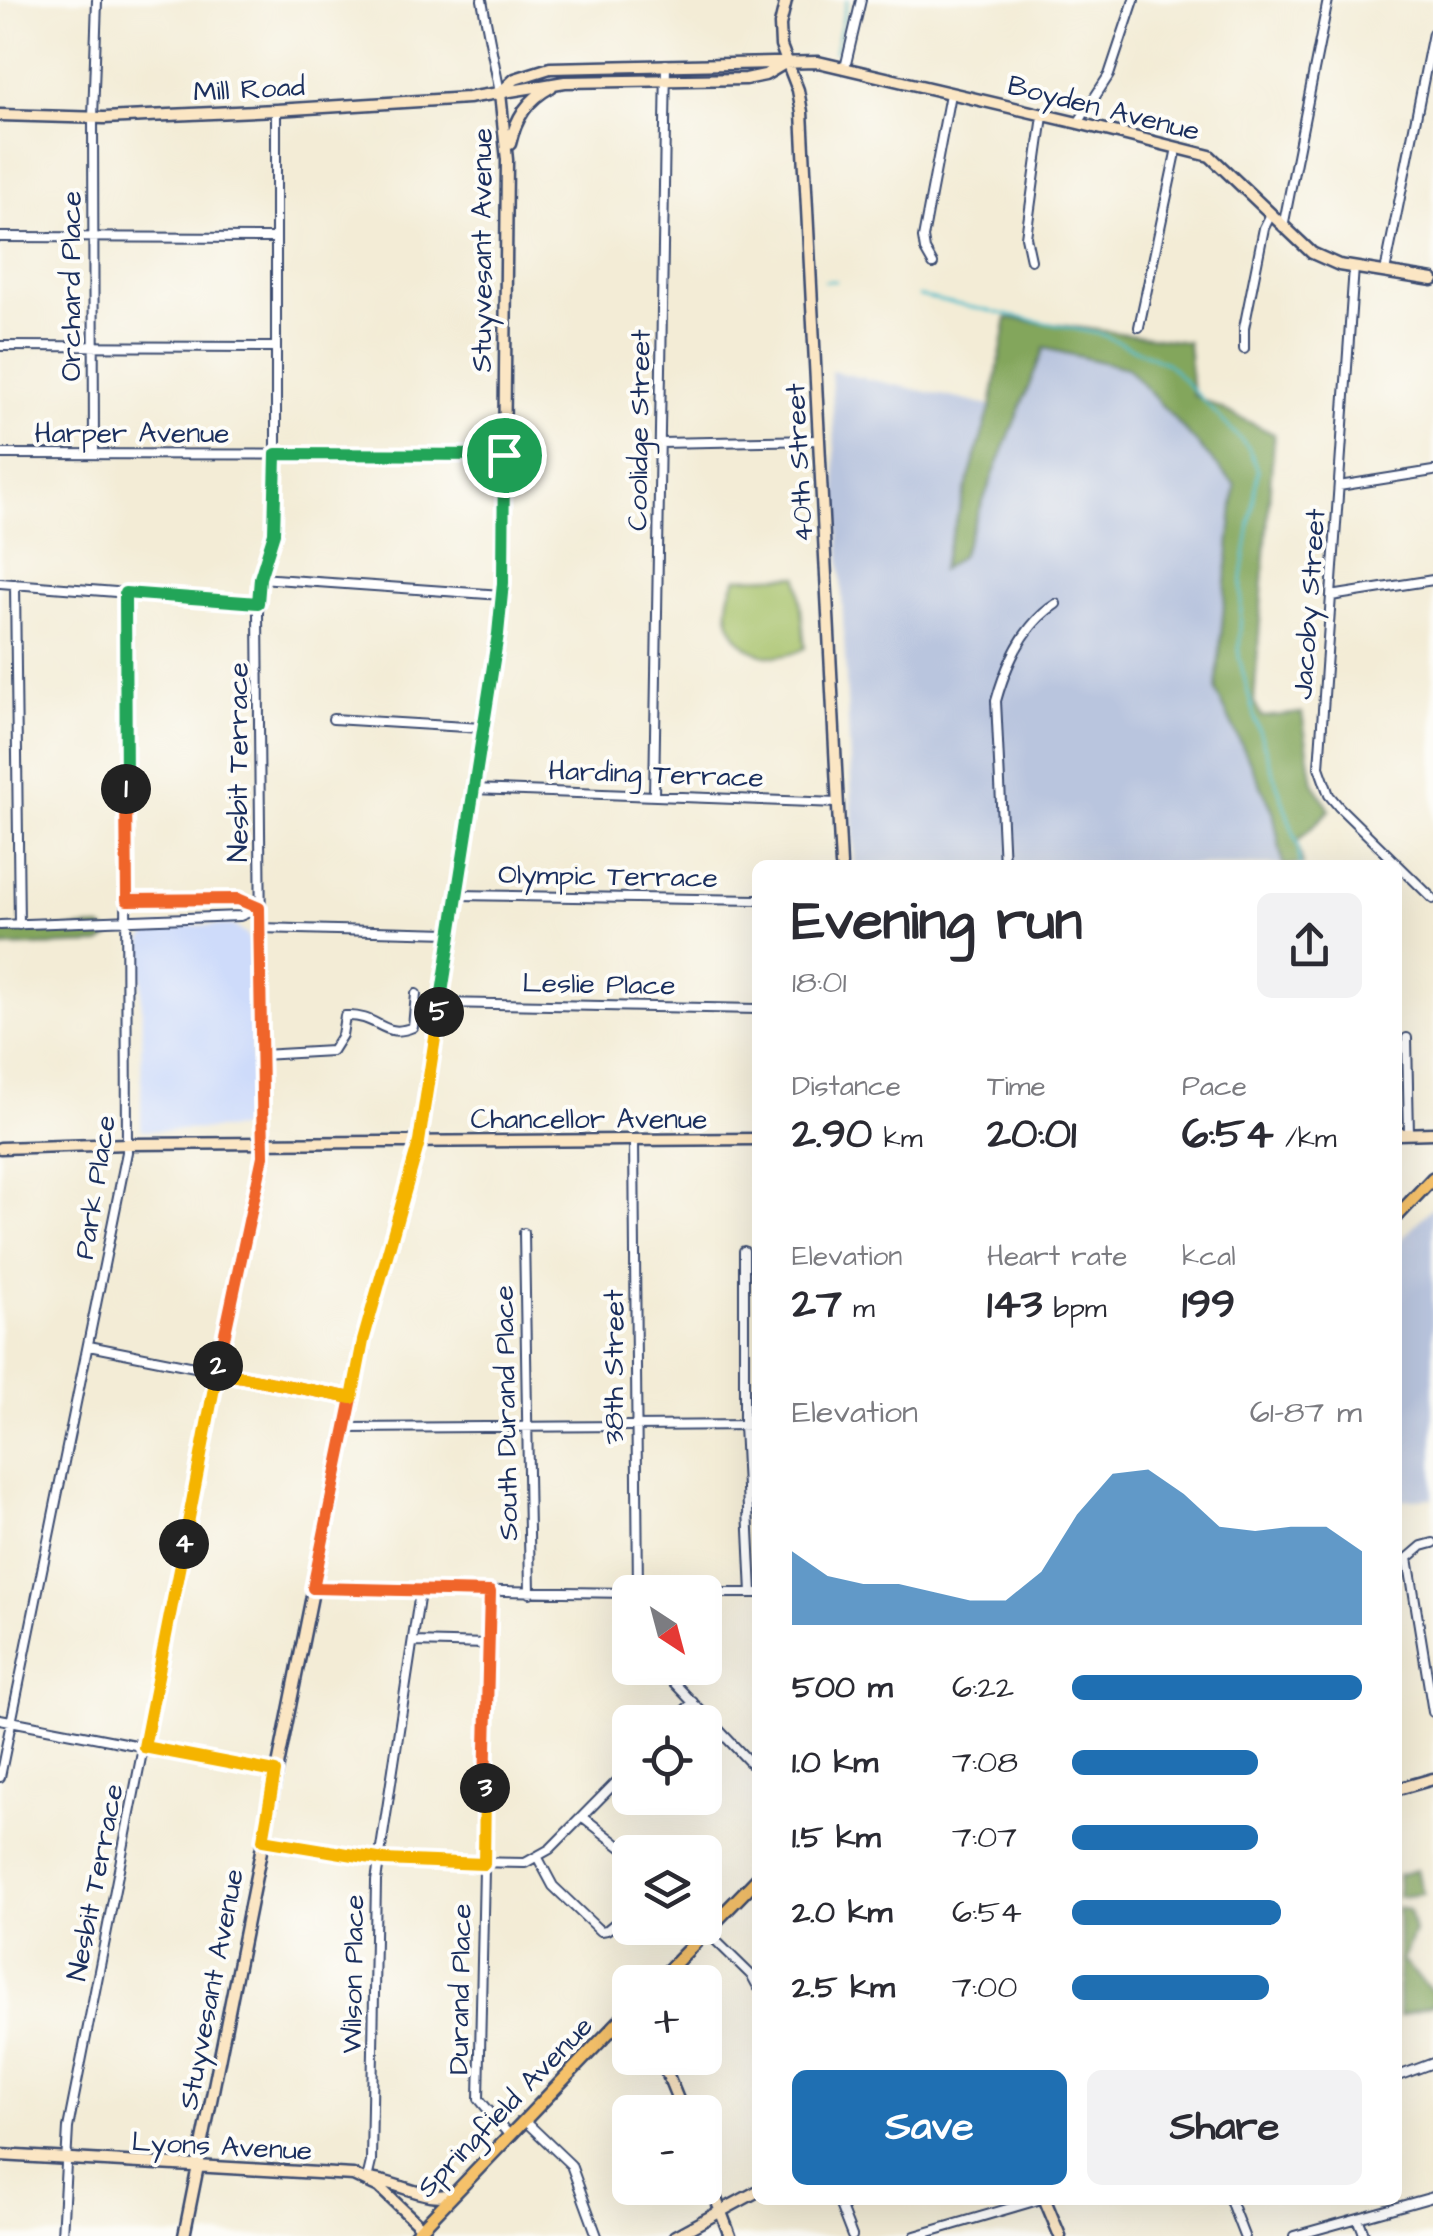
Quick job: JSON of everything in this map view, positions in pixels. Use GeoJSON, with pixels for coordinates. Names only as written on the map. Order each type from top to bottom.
{"type":"FeatureCollection","features":[{"type":"Feature","properties":{"kind":"main road"},"geometry":{"type":"LineString","coordinates":[[786,0],[780,37],[786,62]]}},
{"type":"Feature","properties":{"kind":"main road","name":"Stuyvesant Avenue"},"geometry":{"type":"LineString","coordinates":[[500,93],[515,79],[539,70],[786,62]]}},
{"type":"Feature","properties":{"kind":"main road","name":"Stuyvesant Avenue"},"geometry":{"type":"LineString","coordinates":[[500,93],[566,82],[755,78],[786,62]]}},
{"type":"Feature","properties":{"kind":"main road","name":"Boyden Avenue"},"geometry":{"type":"LineString","coordinates":[[786,62],[823,62],[1210,156],[1312,253],[1354,267],[1433,280]]}},
{"type":"Feature","properties":{"kind":"main road","name":"40th Street"},"geometry":{"type":"LineString","coordinates":[[786,62],[802,112],[841,860]]}},
{"type":"Feature","properties":{"kind":"main road"},"geometry":{"type":"LineString","coordinates":[[507,160],[516,123],[525,107],[547,89],[566,82]]}},
{"type":"Feature","properties":{"kind":"main road","name":"Mill Road"},"geometry":{"type":"LineString","coordinates":[[0,115],[92,118],[276,110],[500,93]]}},
{"type":"Feature","properties":{"kind":"main road","name":"Stuyvesant Avenue"},"geometry":{"type":"LineString","coordinates":[[184,2236],[363,1341],[419,1142],[502,595],[507,160],[500,93]]}},
{"type":"Feature","properties":{"kind":"main road"},"geometry":{"type":"LineString","coordinates":[[1403,1134],[1433,1134]]}},
{"type":"Feature","properties":{"kind":"main road","name":"Chancellor Avenue"},"geometry":{"type":"LineString","coordinates":[[0,1148],[752,1139]]}},
{"type":"Feature","properties":{"kind":"main road"},"geometry":{"type":"LineString","coordinates":[[1402,1211],[1433,1178]]}},
{"type":"Feature","properties":{"kind":"main road"},"geometry":{"type":"LineString","coordinates":[[1402,1789],[1433,1779]]}},
{"type":"Feature","properties":{"kind":"main road"},"geometry":{"type":"LineString","coordinates":[[722,1915],[752,1884]]}},
{"type":"Feature","properties":{"kind":"main road"},"geometry":{"type":"LineString","coordinates":[[673,1965],[693,1945]]}},
{"type":"Feature","properties":{"kind":"main road","name":"Springfield Avenue"},"geometry":{"type":"LineString","coordinates":[[418,2232],[612,2033]]}},
{"type":"Feature","properties":{"kind":"main road","name":"Lyons Avenue"},"geometry":{"type":"LineString","coordinates":[[0,2156],[346,2175],[386,2180],[434,2197],[456,2192]]}},
{"type":"Feature","properties":{"kind":"main road"},"geometry":{"type":"LineString","coordinates":[[367,2179],[418,2232]]}},
{"type":"Feature","properties":{"kind":"main road"},"geometry":{"type":"LineString","coordinates":[[675,2236],[752,2195]]}},
{"type":"Feature","properties":{"kind":"main road"},"geometry":{"type":"LineString","coordinates":[[718,2205],[730,2236]]}},
{"type":"Feature","properties":{"kind":"main road"},"geometry":{"type":"LineString","coordinates":[[1044,2205],[1060,2236]]}},
{"type":"Feature","properties":{"kind":"street","name":"Orchard Place"},"geometry":{"type":"LineString","coordinates":[[94,454],[92,118],[97,0]]}},
{"type":"Feature","properties":{"kind":"street"},"geometry":{"type":"LineString","coordinates":[[482,0],[500,93]]}},
{"type":"Feature","properties":{"kind":"street"},"geometry":{"type":"LineString","coordinates":[[845,68],[862,0]]}},
{"type":"Feature","properties":{"kind":"street"},"geometry":{"type":"LineString","coordinates":[[1078,124],[1109,75],[1134,0]]}},
{"type":"Feature","properties":{"kind":"street"},"geometry":{"type":"LineString","coordinates":[[1283,227],[1328,0]]}},
{"type":"Feature","properties":{"kind":"street"},"geometry":{"type":"LineString","coordinates":[[1385,272],[1433,33]]}},
{"type":"Feature","properties":{"kind":"street","name":"Coolidge Street"},"geometry":{"type":"LineString","coordinates":[[654,796],[666,64]]}},
{"type":"Feature","properties":{"kind":"street"},"geometry":{"type":"LineString","coordinates":[[932,264],[923,238],[950,94]]}},
{"type":"Feature","properties":{"kind":"street","name":"Nesbit Terrace"},"geometry":{"type":"LineString","coordinates":[[62,2236],[68,2128],[264,1143],[258,603],[260,578],[274,533],[276,110]]}},
{"type":"Feature","properties":{"kind":"street"},"geometry":{"type":"LineString","coordinates":[[1030,260],[1026,237],[1042,116]]}},
{"type":"Feature","properties":{"kind":"street"},"geometry":{"type":"LineString","coordinates":[[1139,327],[1177,148]]}},
{"type":"Feature","properties":{"kind":"street"},"geometry":{"type":"LineString","coordinates":[[1244,349],[1244,328],[1270,214]]}},
{"type":"Feature","properties":{"kind":"street"},"geometry":{"type":"LineString","coordinates":[[0,238],[276,238]]}},
{"type":"Feature","properties":{"kind":"street","name":"Jacoby Street"},"geometry":{"type":"LineString","coordinates":[[1354,267],[1319,767],[1339,808],[1389,860]]}},
{"type":"Feature","properties":{"kind":"street"},"geometry":{"type":"LineString","coordinates":[[0,346],[276,346]]}},
{"type":"Feature","properties":{"kind":"street"},"geometry":{"type":"LineString","coordinates":[[660,443],[819,440]]}},
{"type":"Feature","properties":{"kind":"street","name":"Harper Avenue"},"geometry":{"type":"LineString","coordinates":[[0,454],[504,455]]}},
{"type":"Feature","properties":{"kind":"street"},"geometry":{"type":"LineString","coordinates":[[1340,486],[1433,470]]}},
{"type":"Feature","properties":{"kind":"street"},"geometry":{"type":"LineString","coordinates":[[260,578],[502,595]]}},
{"type":"Feature","properties":{"kind":"street"},"geometry":{"type":"LineString","coordinates":[[1331,596],[1433,580]]}},
{"type":"Feature","properties":{"kind":"street"},"geometry":{"type":"LineString","coordinates":[[0,583],[258,603]]}},
{"type":"Feature","properties":{"kind":"street"},"geometry":{"type":"LineString","coordinates":[[15,584],[18,925]]}},
{"type":"Feature","properties":{"kind":"street","name":"Park Place"},"geometry":{"type":"LineString","coordinates":[[0,1777],[128,1144],[125,593]]}},
{"type":"Feature","properties":{"kind":"street"},"geometry":{"type":"LineString","coordinates":[[1004,860],[996,701],[1030,624],[1056,604]]}},
{"type":"Feature","properties":{"kind":"street"},"geometry":{"type":"LineString","coordinates":[[334,720],[482,728]]}},
{"type":"Feature","properties":{"kind":"street","name":"Harding Terrace"},"geometry":{"type":"LineString","coordinates":[[473,789],[838,803]]}},
{"type":"Feature","properties":{"kind":"street","name":"Jacoby Street"},"geometry":{"type":"LineString","coordinates":[[1402,872],[1433,899]]}},
{"type":"Feature","properties":{"kind":"street","name":"Olympic Terrace"},"geometry":{"type":"LineString","coordinates":[[457,895],[752,900]]}},
{"type":"Feature","properties":{"kind":"street"},"geometry":{"type":"LineString","coordinates":[[127,900],[238,899],[259,908]]}},
{"type":"Feature","properties":{"kind":"street"},"geometry":{"type":"LineString","coordinates":[[0,926],[240,916],[259,908]]}},
{"type":"Feature","properties":{"kind":"street"},"geometry":{"type":"LineString","coordinates":[[260,928],[450,933]]}},
{"type":"Feature","properties":{"kind":"street"},"geometry":{"type":"LineString","coordinates":[[262,1054],[332,1051],[342,1035],[345,1016],[371,1018],[387,1030],[406,1030],[413,1027],[416,994]]}},
{"type":"Feature","properties":{"kind":"street","name":"Leslie Place"},"geometry":{"type":"LineString","coordinates":[[440,1003],[752,1009]]}},
{"type":"Feature","properties":{"kind":"street"},"geometry":{"type":"LineString","coordinates":[[1403,1134],[1407,1038]]}},
{"type":"Feature","properties":{"kind":"street","name":"38th Street"},"geometry":{"type":"LineString","coordinates":[[634,1140],[638,1575]]}},
{"type":"Feature","properties":{"kind":"street","name":"South Durand Place"},"geometry":{"type":"LineString","coordinates":[[524,1233],[530,1593]]}},
{"type":"Feature","properties":{"kind":"street"},"geometry":{"type":"LineString","coordinates":[[744,1251],[744,1425],[752,1547]]}},
{"type":"Feature","properties":{"kind":"street"},"geometry":{"type":"LineString","coordinates":[[89,1346],[352,1398]]}},
{"type":"Feature","properties":{"kind":"street"},"geometry":{"type":"LineString","coordinates":[[345,1428],[752,1425]]}},
{"type":"Feature","properties":{"kind":"street"},"geometry":{"type":"LineString","coordinates":[[1433,1543],[1422,1546],[1408,1558],[1433,1712]]}},
{"type":"Feature","properties":{"kind":"street"},"geometry":{"type":"LineString","coordinates":[[313,1588],[612,1593]]}},
{"type":"Feature","properties":{"kind":"street","name":"Wilson Place"},"geometry":{"type":"LineString","coordinates":[[367,2179],[371,2162],[378,1860],[420,1592]]}},
{"type":"Feature","properties":{"kind":"street","name":"Durand Place"},"geometry":{"type":"LineString","coordinates":[[490,1592],[479,2098],[510,2136]]}},
{"type":"Feature","properties":{"kind":"street"},"geometry":{"type":"LineString","coordinates":[[722,1593],[752,1593]]}},
{"type":"Feature","properties":{"kind":"street"},"geometry":{"type":"LineString","coordinates":[[413,1642],[488,1644]]}},
{"type":"Feature","properties":{"kind":"street"},"geometry":{"type":"LineString","coordinates":[[676,1685],[752,1764]]}},
{"type":"Feature","properties":{"kind":"street"},"geometry":{"type":"LineString","coordinates":[[690,1705],[693,1702]]}},
{"type":"Feature","properties":{"kind":"street"},"geometry":{"type":"LineString","coordinates":[[0,1719],[275,1772]]}},
{"type":"Feature","properties":{"kind":"street"},"geometry":{"type":"LineString","coordinates":[[263,1840],[378,1860],[524,1863],[538,1858],[612,1787]]}},
{"type":"Feature","properties":{"kind":"street"},"geometry":{"type":"LineString","coordinates":[[583,1817],[612,1840]]}},
{"type":"Feature","properties":{"kind":"street"},"geometry":{"type":"LineString","coordinates":[[538,1858],[553,1886],[600,1931],[612,1926]]}},
{"type":"Feature","properties":{"kind":"street"},"geometry":{"type":"LineString","coordinates":[[720,1945],[752,1976]]}},
{"type":"Feature","properties":{"kind":"street"},"geometry":{"type":"LineString","coordinates":[[1402,2075],[1433,2064]]}},
{"type":"Feature","properties":{"kind":"street"},"geometry":{"type":"LineString","coordinates":[[525,2121],[571,2164],[598,2236]]}},
{"type":"Feature","properties":{"kind":"street"},"geometry":{"type":"LineString","coordinates":[[1402,2203],[1433,2196]]}},
{"type":"Feature","properties":{"kind":"street"},"geometry":{"type":"LineString","coordinates":[[840,2205],[852,2236]]}},
{"type":"Feature","properties":{"kind":"street"},"geometry":{"type":"LineString","coordinates":[[916,2236],[1024,2205]]}},
{"type":"Feature","properties":{"kind":"street"},"geometry":{"type":"LineString","coordinates":[[1232,2205],[1244,2236]]}},
{"type":"Feature","properties":{"kind":"street"},"geometry":{"type":"LineString","coordinates":[[1294,2236],[1394,2205]]}},
{"type":"Feature","properties":{"kind":"street"},"geometry":{"type":"LineString","coordinates":[[1358,2218],[1365,2236]]}},
{"type":"Feature","properties":{"kind":"shaded area"},"geometry":{"type":"Polygon","coordinates":[[[1044,348],[1127,368],[1236,485],[1216,691],[1273,811],[1282,860],[855,860],[831,371],[992,406],[942,569],[961,556],[1044,348]]]}},
{"type":"Feature","properties":{"kind":"shaded area"},"geometry":{"type":"Polygon","coordinates":[[[232,925],[246,934],[251,944],[252,1128],[144,1131],[142,941],[150,930],[160,926],[232,925]]]}},
{"type":"Feature","properties":{"kind":"shaded area"},"geometry":{"type":"Polygon","coordinates":[[[1433,1206],[1433,1498],[1402,1500],[1402,1239],[1433,1206]]]}},
{"type":"Feature","properties":{"kind":"green space"},"geometry":{"type":"Polygon","coordinates":[[[1007,318],[1188,342],[1193,395],[1274,434],[1254,702],[1262,717],[1302,713],[1313,782],[1330,810],[1297,842],[1302,860],[1282,860],[1273,811],[1216,691],[1235,485],[1127,368],[1044,348],[961,556],[941,570],[991,406],[1007,318]]]}},
{"type":"Feature","properties":{"kind":"green space"},"geometry":{"type":"Polygon","coordinates":[[[798,576],[805,648],[769,656],[741,642],[728,614],[729,596],[737,578],[798,576]]]}},
{"type":"Feature","properties":{"kind":"green space"},"geometry":{"type":"Polygon","coordinates":[[[101,927],[111,935],[100,944],[0,947],[0,932],[101,927]]]}},
{"type":"Feature","properties":{"kind":"green space"},"geometry":{"type":"Polygon","coordinates":[[[1417,1870],[1423,1894],[1402,1897],[1402,1874],[1417,1870]]]}},
{"type":"Feature","properties":{"kind":"green space"},"geometry":{"type":"Polygon","coordinates":[[[1402,1909],[1409,1910],[1414,1932],[1402,1961],[1402,1909]]]}},
{"type":"Feature","properties":{"kind":"green space"},"geometry":{"type":"Polygon","coordinates":[[[1402,1961],[1433,1992],[1433,2005],[1402,2015],[1402,1961]]]}},
{"type":"Feature","properties":{"kind":"waterway"},"geometry":{"type":"LineString","coordinates":[[835,52],[847,0]]}},
{"type":"Feature","properties":{"kind":"waterway"},"geometry":{"type":"LineString","coordinates":[[825,281],[836,281]]}},
{"type":"Feature","properties":{"kind":"waterway"},"geometry":{"type":"LineString","coordinates":[[919,296],[1103,335],[1168,364],[1248,447],[1258,470],[1242,577],[1239,657],[1299,860]]}},
{"type":"Feature","properties":{"kind":"route"},"geometry":{"type":"LineString","coordinates":[[504,455],[276,454],[276,523],[260,578],[258,603],[125,593],[127,900],[238,899],[259,908],[263,1156],[217,1372],[352,1398],[313,1588],[490,1592],[484,1864],[384,1860],[263,1840],[275,1772],[144,1747],[217,1372],[348,1398],[352,1398],[363,1341],[419,1142],[498,634],[503,583],[504,455]]}}]}
